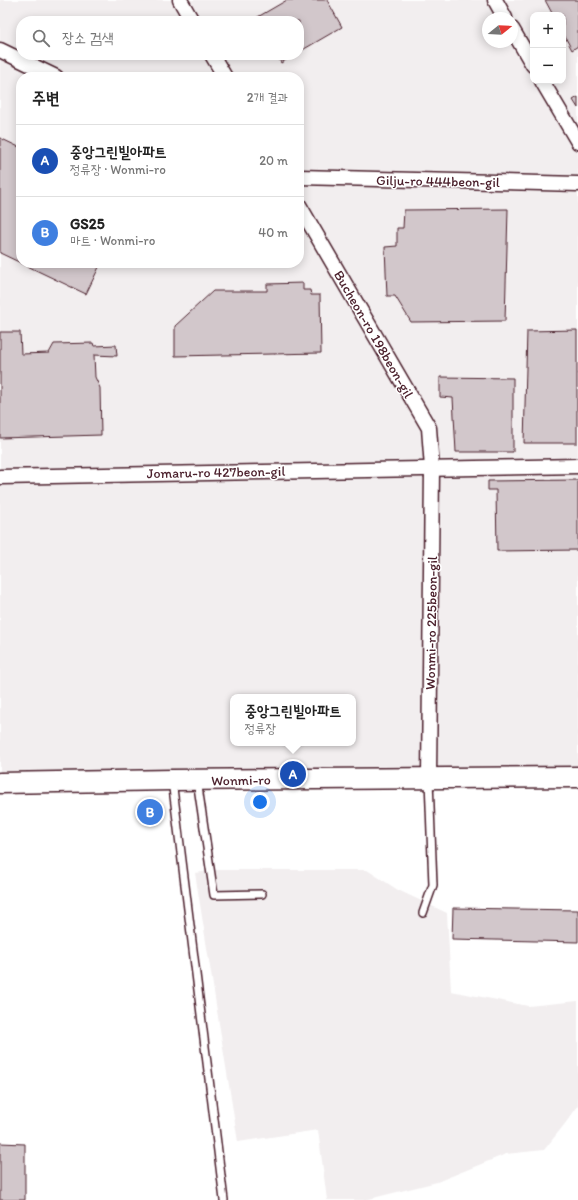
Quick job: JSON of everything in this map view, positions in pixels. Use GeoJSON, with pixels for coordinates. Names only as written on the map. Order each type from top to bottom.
{"type":"FeatureCollection","features":[{"type":"Feature","properties":{"kind":"street"},"geometry":{"type":"LineString","coordinates":[[180,0],[189,16]]}},
{"type":"Feature","properties":{"kind":"street"},"geometry":{"type":"LineString","coordinates":[[495,0],[502,12]]}},
{"type":"Feature","properties":{"kind":"street"},"geometry":{"type":"LineString","coordinates":[[518,39],[530,60]]}},
{"type":"Feature","properties":{"kind":"street"},"geometry":{"type":"LineString","coordinates":[[0,50],[16,58]]}},
{"type":"Feature","properties":{"kind":"street"},"geometry":{"type":"LineString","coordinates":[[21,60],[46,72]]}},
{"type":"Feature","properties":{"kind":"street"},"geometry":{"type":"LineString","coordinates":[[215,60],[222,72]]}},
{"type":"Feature","properties":{"kind":"street"},"geometry":{"type":"LineString","coordinates":[[544,84],[578,142]]}},
{"type":"Feature","properties":{"kind":"street","name":"Gilju-ro 444beon-gil"},"geometry":{"type":"LineString","coordinates":[[304,178],[578,184]]}},
{"type":"Feature","properties":{"kind":"street","name":"Bucheon-ro 198beon-gil"},"geometry":{"type":"LineString","coordinates":[[304,214],[429,428],[432,468]]}},
{"type":"Feature","properties":{"kind":"street","name":"Jomaru-ro 427beon-gil"},"geometry":{"type":"LineString","coordinates":[[0,477],[578,466]]}},
{"type":"Feature","properties":{"kind":"street","name":"Wonmi-ro 225beon-gil"},"geometry":{"type":"LineString","coordinates":[[429,778],[432,468]]}},
{"type":"Feature","properties":{"kind":"street","name":"Wonmi-ro"},"geometry":{"type":"LineString","coordinates":[[0,783],[172,780],[578,777]]}},
{"type":"Feature","properties":{"kind":"lane"},"geometry":{"type":"LineString","coordinates":[[423,913],[433,885],[429,778]]}},
{"type":"Feature","properties":{"kind":"lane"},"geometry":{"type":"LineString","coordinates":[[172,780],[224,1200]]}},
{"type":"Feature","properties":{"kind":"lane"},"geometry":{"type":"LineString","coordinates":[[197,780],[214,895],[262,894]]}},
{"type":"Feature","properties":{"kind":"shaded area"},"geometry":{"type":"Polygon","coordinates":[[[0,0],[578,0],[578,768],[0,773],[0,0]]]}},
{"type":"Feature","properties":{"kind":"shaded area"},"geometry":{"type":"Polygon","coordinates":[[[218,870],[367,870],[398,890],[447,913],[451,991],[528,1006],[578,1001],[578,1106],[544,1150],[506,1154],[437,1182],[365,1200],[327,1200],[318,1130],[238,1142],[195,873],[218,870]]]}},
{"type":"Feature","properties":{"kind":"building"},"geometry":{"type":"Polygon","coordinates":[[[287,0],[327,0],[342,27],[304,49],[304,16],[259,16],[287,0]]]}},
{"type":"Feature","properties":{"kind":"building"},"geometry":{"type":"Polygon","coordinates":[[[545,0],[578,0],[578,46],[572,50],[566,39],[566,12],[551,12],[545,0]]]}},
{"type":"Feature","properties":{"kind":"building"},"geometry":{"type":"Polygon","coordinates":[[[578,97],[578,108],[573,100],[578,97]]]}},
{"type":"Feature","properties":{"kind":"building"},"geometry":{"type":"Polygon","coordinates":[[[0,138],[16,146],[16,261],[0,253],[0,138]]]}},
{"type":"Feature","properties":{"kind":"building"},"geometry":{"type":"Polygon","coordinates":[[[508,209],[505,321],[411,322],[395,296],[387,296],[385,247],[397,246],[397,228],[403,228],[404,210],[508,209]]]}},
{"type":"Feature","properties":{"kind":"building"},"geometry":{"type":"Polygon","coordinates":[[[31,268],[99,268],[86,294],[31,268]]]}},
{"type":"Feature","properties":{"kind":"building"},"geometry":{"type":"Polygon","coordinates":[[[303,283],[303,290],[310,290],[311,295],[320,295],[321,353],[175,356],[175,326],[213,291],[267,291],[267,284],[303,283]]]}},
{"type":"Feature","properties":{"kind":"building"},"geometry":{"type":"Polygon","coordinates":[[[577,330],[577,443],[524,443],[527,331],[577,330]]]}},
{"type":"Feature","properties":{"kind":"building"},"geometry":{"type":"Polygon","coordinates":[[[0,332],[20,332],[21,354],[49,353],[54,344],[93,343],[94,346],[116,345],[117,356],[94,355],[95,377],[100,388],[101,435],[0,438],[0,332]]]}},
{"type":"Feature","properties":{"kind":"building"},"geometry":{"type":"Polygon","coordinates":[[[440,377],[513,378],[513,452],[456,452],[453,398],[440,397],[440,377]]]}},
{"type":"Feature","properties":{"kind":"building"},"geometry":{"type":"Polygon","coordinates":[[[578,480],[578,550],[497,551],[496,490],[488,490],[488,481],[578,480]]]}},
{"type":"Feature","properties":{"kind":"building"},"geometry":{"type":"Polygon","coordinates":[[[453,908],[578,910],[578,942],[452,939],[453,908]]]}},
{"type":"Feature","properties":{"kind":"building"},"geometry":{"type":"Polygon","coordinates":[[[0,1143],[25,1144],[25,1200],[0,1200],[0,1143]]]}},
{"type":"Feature","properties":{"kind":"place","name":"중앙그린빌아파트"},"geometry":{"type":"Point","coordinates":[293,774]}},
{"type":"Feature","properties":{"kind":"place","name":"GS25"},"geometry":{"type":"Point","coordinates":[150,812]}}]}
